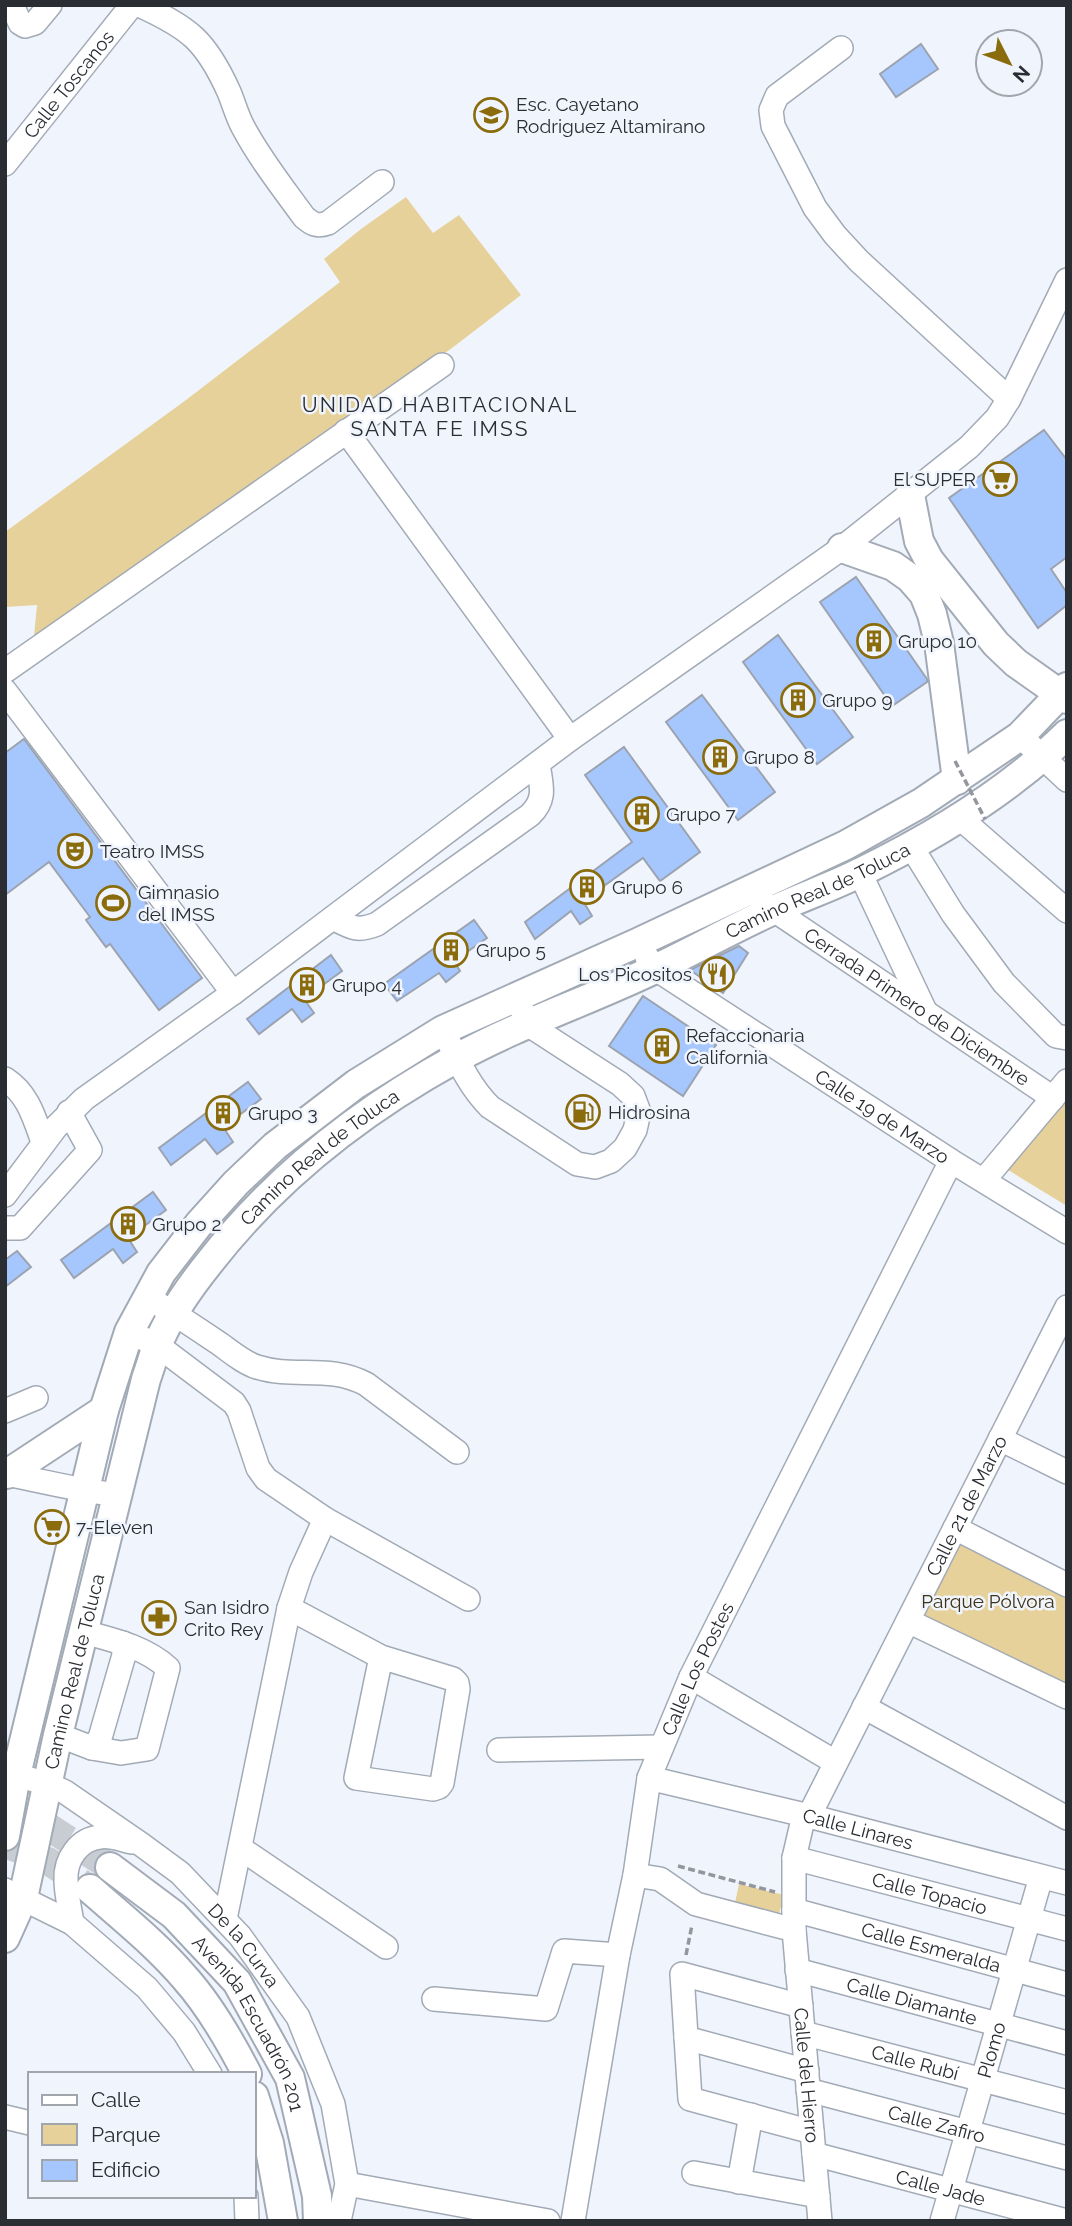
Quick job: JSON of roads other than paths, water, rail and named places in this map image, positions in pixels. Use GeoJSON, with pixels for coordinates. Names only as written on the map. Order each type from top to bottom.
{"type":"FeatureCollection","features":[{"type":"Feature","properties":{"kind":"main road"},"geometry":{"type":"LineString","coordinates":[[910,495],[916,532],[929,561],[996,644],[1016,663],[1065,693]]}},
{"type":"Feature","properties":{"kind":"main road"},"geometry":{"type":"LineString","coordinates":[[842,548],[893,566],[910,578],[924,594],[939,643],[956,771]]}},
{"type":"Feature","properties":{"kind":"main road","name":"Camino Real de Toluca"},"geometry":{"type":"LineString","coordinates":[[5,1836],[11,1774],[104,1410],[129,1332],[161,1273],[236,1183],[275,1146],[326,1106],[356,1084],[443,1030],[846,845],[921,803],[956,771],[1020,736],[1065,693]]}},
{"type":"Feature","properties":{"kind":"main road","name":"Camino Real de Toluca"},"geometry":{"type":"LineString","coordinates":[[5,1938],[14,1894],[48,1784],[146,1379],[157,1345],[187,1291],[258,1204],[296,1169],[354,1124],[457,1058],[656,969],[774,909],[860,873],[923,840],[972,819],[1067,734]]}},
{"type":"Feature","properties":{"kind":"main road"},"geometry":{"type":"LineString","coordinates":[[921,803],[923,840]]}},
{"type":"Feature","properties":{"kind":"main road"},"geometry":{"type":"LineString","coordinates":[[236,1183],[258,1204]]}},
{"type":"Feature","properties":{"kind":"main road"},"geometry":{"type":"LineString","coordinates":[[6,1474],[104,1410]]}},
{"type":"Feature","properties":{"kind":"main road","name":"Avenida Escuadrón 201"},"geometry":{"type":"LineString","coordinates":[[110,1867],[174,1915],[237,1982],[290,2078],[317,2196],[318,2221]]}},
{"type":"Feature","properties":{"kind":"main road","name":"Avenida Escuadrón 201"},"geometry":{"type":"LineString","coordinates":[[90,1889],[146,1938],[186,1979],[219,2025],[246,2072]]}},
{"type":"Feature","properties":{"kind":"main road","name":"Avenida Escuadrón 201"},"geometry":{"type":"LineString","coordinates":[[256,2102],[269,2143],[283,2221]]}},
{"type":"Feature","properties":{"kind":"street"},"geometry":{"type":"LineString","coordinates":[[16,14],[25,26],[31,26],[50,5]]}},
{"type":"Feature","properties":{"kind":"street","name":"Calle Toscanos"},"geometry":{"type":"LineString","coordinates":[[5,164],[132,5]]}},
{"type":"Feature","properties":{"kind":"street"},"geometry":{"type":"LineString","coordinates":[[139,5],[173,21],[200,41],[216,66],[242,125],[260,157],[304,217],[312,223],[320,226],[328,223],[382,182]]}},
{"type":"Feature","properties":{"kind":"street"},"geometry":{"type":"LineString","coordinates":[[841,48],[777,96],[771,110],[773,126],[815,208],[835,235],[859,261],[1009,399]]}},
{"type":"Feature","properties":{"kind":"street"},"geometry":{"type":"LineString","coordinates":[[5,1195],[43,1142],[84,1099],[233,993],[570,739],[842,548],[978,439],[997,418],[1009,399],[1067,280]]}},
{"type":"Feature","properties":{"kind":"street"},"geometry":{"type":"LineString","coordinates":[[5,671],[442,365]]}},
{"type":"Feature","properties":{"kind":"street"},"geometry":{"type":"LineString","coordinates":[[346,431],[570,739]]}},
{"type":"Feature","properties":{"kind":"street"},"geometry":{"type":"LineString","coordinates":[[5,691],[233,993]]}},
{"type":"Feature","properties":{"kind":"street"},"geometry":{"type":"LineString","coordinates":[[1020,736],[1067,780]]}},
{"type":"Feature","properties":{"kind":"street"},"geometry":{"type":"LineString","coordinates":[[333,918],[352,928],[363,930],[377,924],[530,816],[541,801],[538,764]]}},
{"type":"Feature","properties":{"kind":"street"},"geometry":{"type":"LineString","coordinates":[[972,819],[1067,911]]}},
{"type":"Feature","properties":{"kind":"street"},"geometry":{"type":"LineString","coordinates":[[923,840],[953,914],[1004,983],[1062,1037]]}},
{"type":"Feature","properties":{"kind":"street"},"geometry":{"type":"LineString","coordinates":[[860,873],[926,1013]]}},
{"type":"Feature","properties":{"kind":"street","name":"Cerrada Primero de Diciembre"},"geometry":{"type":"LineString","coordinates":[[745,892],[926,1013],[1060,1090]]}},
{"type":"Feature","properties":{"kind":"street","name":"Calle 19 de Marzo"},"geometry":{"type":"LineString","coordinates":[[637,943],[656,969],[951,1161],[1067,1232]]}},
{"type":"Feature","properties":{"kind":"street"},"geometry":{"type":"LineString","coordinates":[[443,1030],[468,1082],[490,1107],[578,1164],[595,1167],[611,1161],[625,1148],[635,1130],[639,1112],[634,1096],[620,1084],[528,1025],[516,997]]}},
{"type":"Feature","properties":{"kind":"street"},"geometry":{"type":"LineString","coordinates":[[5,1079],[24,1095],[43,1142]]}},
{"type":"Feature","properties":{"kind":"street"},"geometry":{"type":"LineString","coordinates":[[984,1180],[1060,1090]]}},
{"type":"Feature","properties":{"kind":"street"},"geometry":{"type":"LineString","coordinates":[[5,1228],[20,1228],[90,1150],[69,1112]]}},
{"type":"Feature","properties":{"kind":"street","name":"Calle Los Postes"},"geometry":{"type":"LineString","coordinates":[[573,2221],[618,1955],[635,1875],[649,1778],[691,1676],[951,1161]]}},
{"type":"Feature","properties":{"kind":"street"},"geometry":{"type":"LineString","coordinates":[[148,1298],[252,1365],[278,1371],[338,1373],[353,1377],[457,1452]]}},
{"type":"Feature","properties":{"kind":"street","name":"Calle 21 de Marzo"},"geometry":{"type":"LineString","coordinates":[[794,1858],[806,1816],[1000,1439],[1057,1353],[1067,1307]]}},
{"type":"Feature","properties":{"kind":"street"},"geometry":{"type":"LineString","coordinates":[[129,1332],[157,1345],[234,1403],[258,1468],[266,1479],[326,1519],[468,1599]]}},
{"type":"Feature","properties":{"kind":"street"},"geometry":{"type":"LineString","coordinates":[[5,1411],[36,1398]]}},
{"type":"Feature","properties":{"kind":"street"},"geometry":{"type":"LineString","coordinates":[[1000,1439],[1067,1472]]}},
{"type":"Feature","properties":{"kind":"street"},"geometry":{"type":"LineString","coordinates":[[6,1474],[56,1483],[85,1492],[118,1495]]}},
{"type":"Feature","properties":{"kind":"street"},"geometry":{"type":"LineString","coordinates":[[225,1919],[289,1608],[301,1572],[326,1519]]}},
{"type":"Feature","properties":{"kind":"street"},"geometry":{"type":"LineString","coordinates":[[955,1528],[1067,1585]]}},
{"type":"Feature","properties":{"kind":"street"},"geometry":{"type":"LineString","coordinates":[[289,1608],[381,1657],[453,1679],[457,1683],[442,1783],[439,1787],[433,1789],[356,1778],[381,1657]]}},
{"type":"Feature","properties":{"kind":"street"},"geometry":{"type":"LineString","coordinates":[[908,1620],[1067,1697]]}},
{"type":"Feature","properties":{"kind":"street"},"geometry":{"type":"LineString","coordinates":[[58,1735],[92,1748],[121,1753],[147,1749],[168,1668],[157,1658],[123,1643],[84,1632]]}},
{"type":"Feature","properties":{"kind":"street"},"geometry":{"type":"LineString","coordinates":[[92,1748],[100,1738],[124,1655],[123,1643]]}},
{"type":"Feature","properties":{"kind":"street"},"geometry":{"type":"LineString","coordinates":[[691,1676],[835,1762]]}},
{"type":"Feature","properties":{"kind":"street"},"geometry":{"type":"LineString","coordinates":[[864,1707],[1067,1818]]}},
{"type":"Feature","properties":{"kind":"street"},"geometry":{"type":"LineString","coordinates":[[499,1750],[661,1747]]}},
{"type":"Feature","properties":{"kind":"street","name":"De la Curva"},"geometry":{"type":"LineString","coordinates":[[11,1774],[48,1784],[65,1792],[142,1845],[180,1873],[240,1936],[298,2017],[333,2104],[347,2184],[339,2221]]}},
{"type":"Feature","properties":{"kind":"street","name":"Calle Linares"},"geometry":{"type":"LineString","coordinates":[[649,1778],[1067,1883]]}},
{"type":"Feature","properties":{"kind":"street"},"geometry":{"type":"LineString","coordinates":[[72,1923],[65,1881],[66,1868],[78,1847],[88,1840],[108,1836],[142,1845]]}},
{"type":"Feature","properties":{"kind":"street"},"geometry":{"type":"LineString","coordinates":[[240,1848],[386,1947]]}},
{"type":"Feature","properties":{"kind":"street","name":"Calle del Hierro"},"geometry":{"type":"LineString","coordinates":[[794,1858],[797,1970],[820,2221]]}},
{"type":"Feature","properties":{"kind":"street","name":"Calle Topacio"},"geometry":{"type":"LineString","coordinates":[[794,1858],[1067,1929]]}},
{"type":"Feature","properties":{"kind":"street","name":"Calle Esmeralda"},"geometry":{"type":"LineString","coordinates":[[635,1875],[660,1879],[696,1905],[794,1912],[1067,1984]]}},
{"type":"Feature","properties":{"kind":"street","name":"Plomo"},"geometry":{"type":"LineString","coordinates":[[942,2221],[1041,1877]]}},
{"type":"Feature","properties":{"kind":"street"},"geometry":{"type":"LineString","coordinates":[[14,1894],[72,1923],[147,1988],[184,2032],[209,2072]]}},
{"type":"Feature","properties":{"kind":"street"},"geometry":{"type":"LineString","coordinates":[[434,1999],[546,2009],[564,1951],[618,1955]]}},
{"type":"Feature","properties":{"kind":"street","name":"Calle Diamante"},"geometry":{"type":"LineString","coordinates":[[797,1970],[1067,2043]]}},
{"type":"Feature","properties":{"kind":"street"},"geometry":{"type":"LineString","coordinates":[[687,2038],[682,1974],[800,2006]]}},
{"type":"Feature","properties":{"kind":"street","name":"Calle Rubí"},"geometry":{"type":"LineString","coordinates":[[803,2034],[1067,2102]]}},
{"type":"Feature","properties":{"kind":"street","name":"Calle Zafiro"},"geometry":{"type":"LineString","coordinates":[[687,2038],[807,2081],[968,2132],[1067,2158]]}},
{"type":"Feature","properties":{"kind":"street","name":"Calle Jade"},"geometry":{"type":"LineString","coordinates":[[687,2038],[690,2099],[751,2115],[813,2143],[951,2190],[1067,2221]]}},
{"type":"Feature","properties":{"kind":"street"},"geometry":{"type":"LineString","coordinates":[[739,2182],[751,2115]]}},
{"type":"Feature","properties":{"kind":"street"},"geometry":{"type":"LineString","coordinates":[[5,2116],[28,2122]]}},
{"type":"Feature","properties":{"kind":"street"},"geometry":{"type":"LineString","coordinates":[[694,2174],[818,2196]]}},
{"type":"Feature","properties":{"kind":"street"},"geometry":{"type":"LineString","coordinates":[[347,2184],[548,2221]]}},
{"type":"Feature","properties":{"kind":"street"},"geometry":{"type":"LineString","coordinates":[[246,2198],[247,2221]]}},
{"type":"Feature","properties":{"kind":"tunnel"},"geometry":{"type":"LineString","coordinates":[[5,1812],[41,1822],[110,1867]]}},
{"type":"Feature","properties":{"kind":"tunnel"},"geometry":{"type":"LineString","coordinates":[[5,1844],[48,1861],[86,1886]]}},
{"type":"Feature","properties":{"kind":"place","name":"Esc. Cayetano Rodriguez Altamirano"},"geometry":{"type":"Point","coordinates":[491,115]}},
{"type":"Feature","properties":{"kind":"place","name":"El SUPER"},"geometry":{"type":"Point","coordinates":[1000,479]}},
{"type":"Feature","properties":{"kind":"place","name":"Grupo 10"},"geometry":{"type":"Point","coordinates":[874,641]}},
{"type":"Feature","properties":{"kind":"place","name":"Grupo 9"},"geometry":{"type":"Point","coordinates":[798,700]}},
{"type":"Feature","properties":{"kind":"place","name":"Grupo 8"},"geometry":{"type":"Point","coordinates":[720,757]}},
{"type":"Feature","properties":{"kind":"place","name":"Grupo 7"},"geometry":{"type":"Point","coordinates":[642,814]}},
{"type":"Feature","properties":{"kind":"place","name":"Teatro IMSS"},"geometry":{"type":"Point","coordinates":[75,851]}},
{"type":"Feature","properties":{"kind":"place","name":"Grupo 6"},"geometry":{"type":"Point","coordinates":[587,887]}},
{"type":"Feature","properties":{"kind":"place","name":"Gimnasio del IMSS"},"geometry":{"type":"Point","coordinates":[113,903]}},
{"type":"Feature","properties":{"kind":"place","name":"Grupo 5"},"geometry":{"type":"Point","coordinates":[451,950]}},
{"type":"Feature","properties":{"kind":"place","name":"Los Picositos"},"geometry":{"type":"Point","coordinates":[717,974]}},
{"type":"Feature","properties":{"kind":"place","name":"Grupo 4"},"geometry":{"type":"Point","coordinates":[307,985]}},
{"type":"Feature","properties":{"kind":"place","name":"Refaccionaria California"},"geometry":{"type":"Point","coordinates":[662,1046]}},
{"type":"Feature","properties":{"kind":"place","name":"Hidrosina"},"geometry":{"type":"Point","coordinates":[583,1112]}},
{"type":"Feature","properties":{"kind":"place","name":"Grupo 3"},"geometry":{"type":"Point","coordinates":[223,1113]}},
{"type":"Feature","properties":{"kind":"place","name":"Grupo 2"},"geometry":{"type":"Point","coordinates":[128,1224]}},
{"type":"Feature","properties":{"kind":"place","name":"7-Eleven"},"geometry":{"type":"Point","coordinates":[52,1527]}},
{"type":"Feature","properties":{"kind":"place","name":"San Isidro Crito Rey"},"geometry":{"type":"Point","coordinates":[159,1618]}},
{"type":"Feature","properties":{"kind":"district","name":"UNIDAD HABITACIONAL SANTA FE IMSS"},"geometry":{"type":"Point","coordinates":[440,416]}},
{"type":"Feature","properties":{"kind":"park label","name":"Parque Pólvora"},"geometry":{"type":"Point","coordinates":[988,1601]}}]}
